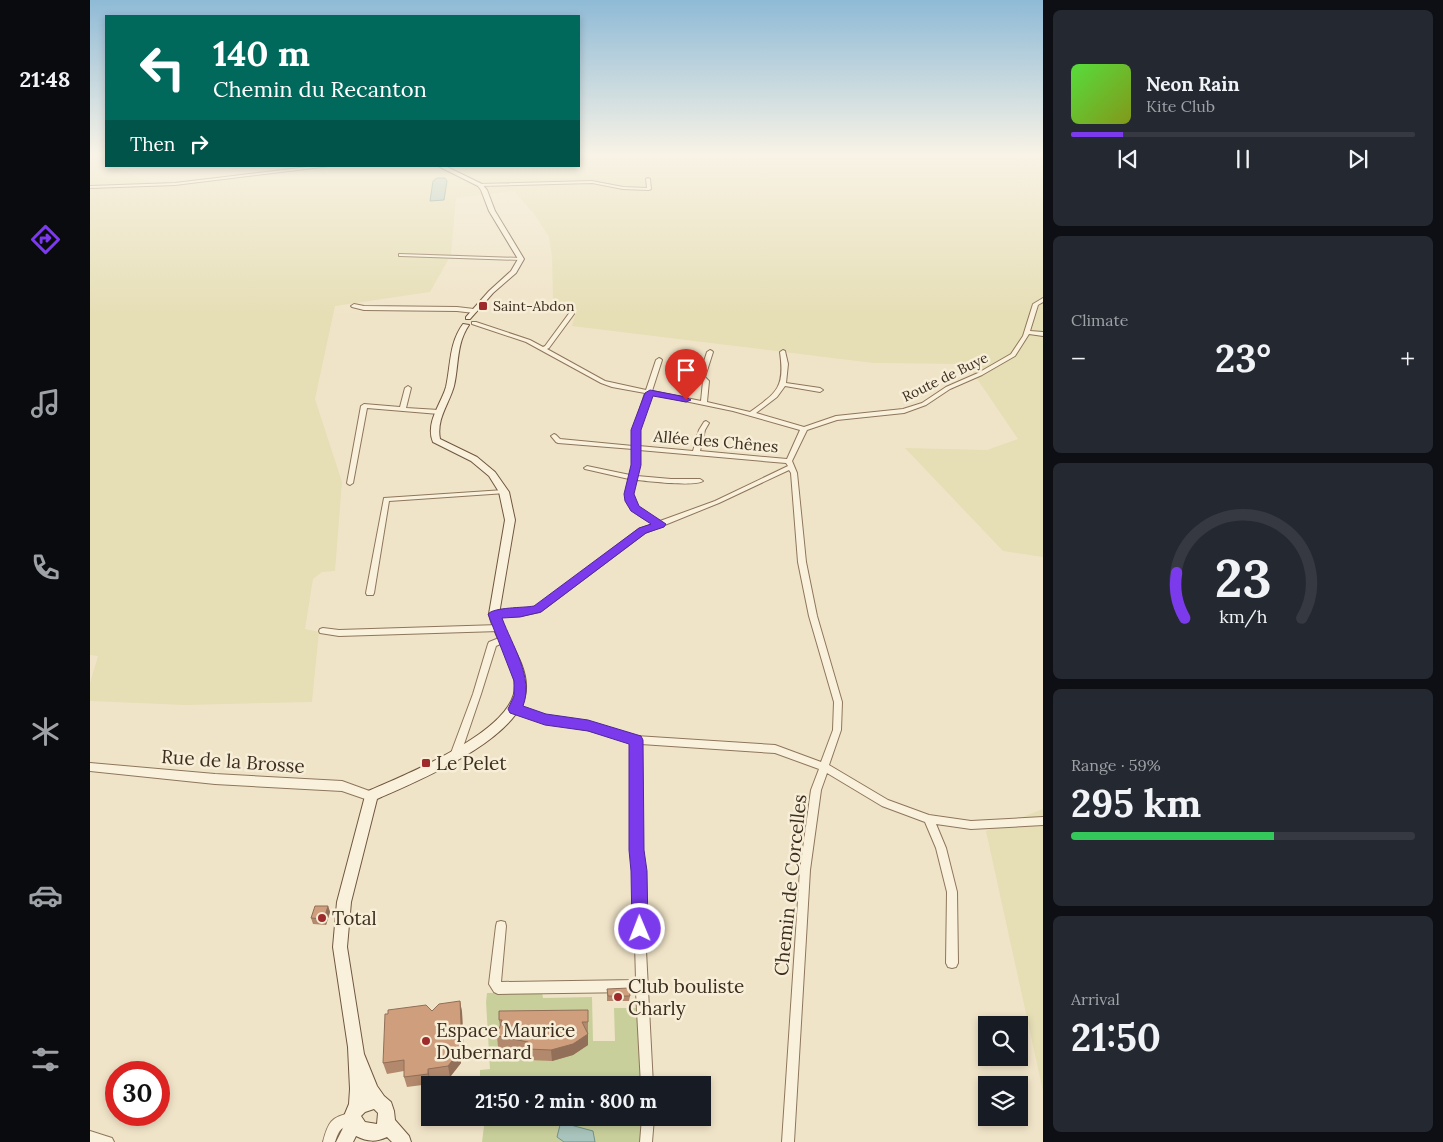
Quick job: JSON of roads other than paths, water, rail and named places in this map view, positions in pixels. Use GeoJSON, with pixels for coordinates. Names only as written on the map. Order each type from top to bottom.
{"type":"FeatureCollection","features":[{"type":"Feature","properties":{"kind":"main road"},"geometry":{"type":"LineString","coordinates":[[360,1132],[356,1047],[340,947],[344,902],[371,796],[493,732],[515,709],[520,696],[520,681],[494,614],[510,520],[504,492],[492,474],[474,459],[436,440],[434,434],[439,412],[450,386],[455,346],[474,311],[491,292],[514,272],[521,259],[491,208]]}},
{"type":"Feature","properties":{"kind":"main road"},"geometry":{"type":"LineString","coordinates":[[356,1047],[370,1090],[386,1112],[386,1123],[380,1134],[360,1132]]}},
{"type":"Feature","properties":{"kind":"main road"},"geometry":{"type":"LineString","coordinates":[[360,1132],[367,1102],[378,1102]]}},
{"type":"Feature","properties":{"kind":"main road"},"geometry":{"type":"LineString","coordinates":[[386,1123],[403,1142]]}},
{"type":"Feature","properties":{"kind":"street"},"geometry":{"type":"LineString","coordinates":[[401,255],[521,259]]}},
{"type":"Feature","properties":{"kind":"street","name":"Route de Buye"},"geometry":{"type":"LineString","coordinates":[[804,429],[836,418],[904,411],[914,408],[948,388],[1004,362],[1013,355],[1027,332],[1036,304],[1041,301]]}},
{"type":"Feature","properties":{"kind":"street"},"geometry":{"type":"LineString","coordinates":[[354,306],[364,308],[456,309],[474,311]]}},
{"type":"Feature","properties":{"kind":"street"},"geometry":{"type":"LineString","coordinates":[[542,349],[547,347],[572,313]]}},
{"type":"Feature","properties":{"kind":"street"},"geometry":{"type":"LineString","coordinates":[[469,322],[528,341],[603,382],[704,403],[804,429],[790,464],[717,502],[642,531],[537,610],[494,614]]}},
{"type":"Feature","properties":{"kind":"street"},"geometry":{"type":"LineString","coordinates":[[1027,332],[1043,334]]}},
{"type":"Feature","properties":{"kind":"street"},"geometry":{"type":"LineString","coordinates":[[704,403],[706,381],[702,376],[710,352]]}},
{"type":"Feature","properties":{"kind":"street"},"geometry":{"type":"LineString","coordinates":[[751,414],[774,398],[784,384],[785,366],[783,352]]}},
{"type":"Feature","properties":{"kind":"street"},"geometry":{"type":"LineString","coordinates":[[659,360],[650,393],[636,430],[634,478],[629,494],[630,501],[635,509],[660,524]]}},
{"type":"Feature","properties":{"kind":"street"},"geometry":{"type":"LineString","coordinates":[[784,384],[820,390]]}},
{"type":"Feature","properties":{"kind":"street"},"geometry":{"type":"LineString","coordinates":[[403,408],[408,388]]}},
{"type":"Feature","properties":{"kind":"street"},"geometry":{"type":"LineString","coordinates":[[350,483],[364,406],[439,412]]}},
{"type":"Feature","properties":{"kind":"street"},"geometry":{"type":"LineString","coordinates":[[696,453],[702,430],[706,423]]}},
{"type":"Feature","properties":{"kind":"street","name":"Allée des Chênes"},"geometry":{"type":"LineString","coordinates":[[554,436],[558,441],[696,453],[790,464]]}},
{"type":"Feature","properties":{"kind":"street","name":"Chemin de Corcelles"},"geometry":{"type":"LineString","coordinates":[[788,1142],[802,897],[816,790],[837,730],[838,702],[813,616],[802,562],[794,473],[790,464]]}},
{"type":"Feature","properties":{"kind":"street"},"geometry":{"type":"LineString","coordinates":[[587,468],[612,475],[634,478],[700,481]]}},
{"type":"Feature","properties":{"kind":"street"},"geometry":{"type":"LineString","coordinates":[[370,594],[386,499],[504,492]]}},
{"type":"Feature","properties":{"kind":"street"},"geometry":{"type":"LineString","coordinates":[[323,631],[339,633],[498,628]]}},
{"type":"Feature","properties":{"kind":"street"},"geometry":{"type":"LineString","coordinates":[[456,753],[492,644],[504,639]]}},
{"type":"Feature","properties":{"kind":"street"},"geometry":{"type":"LineString","coordinates":[[515,709],[545,720],[588,726],[636,740],[775,750],[824,767],[885,803],[929,819],[971,825],[1043,821]]}},
{"type":"Feature","properties":{"kind":"street"},"geometry":{"type":"LineString","coordinates":[[636,740],[636,850],[639,871],[641,986],[646,1076]]}},
{"type":"Feature","properties":{"kind":"street","name":"Rue de la Brosse"},"geometry":{"type":"LineString","coordinates":[[90,767],[215,779],[342,786],[371,796]]}},
{"type":"Feature","properties":{"kind":"street"},"geometry":{"type":"LineString","coordinates":[[929,819],[941,848],[952,892],[952,963]]}},
{"type":"Feature","properties":{"kind":"street"},"geometry":{"type":"LineString","coordinates":[[501,926],[495,984],[498,988],[641,986]]}},
{"type":"Feature","properties":{"kind":"street"},"geometry":{"type":"LineString","coordinates":[[330,1142],[334,1127],[338,1122],[360,1132]]}},
{"type":"Feature","properties":{"kind":"street"},"geometry":{"type":"LineString","coordinates":[[646,1142],[647,1126]]}},
{"type":"Feature","properties":{"kind":"street"},"geometry":{"type":"LineString","coordinates":[[90,1137],[108,1142]]}},
{"type":"Feature","properties":{"kind":"water"},"geometry":{"type":"Polygon","coordinates":[[[560,1126],[574,1126],[593,1131],[595,1142],[564,1142],[557,1137],[560,1126]]]}},
{"type":"Feature","properties":{"kind":"place","name":"Saint-Abdon"},"geometry":{"type":"Point","coordinates":[483,306]}},
{"type":"Feature","properties":{"kind":"place","name":"Le Pelet"},"geometry":{"type":"Point","coordinates":[426,763]}},
{"type":"Feature","properties":{"kind":"place","name":"Total"},"geometry":{"type":"Point","coordinates":[322,918]}},
{"type":"Feature","properties":{"kind":"place","name":"Club bouliste Charly"},"geometry":{"type":"Point","coordinates":[618,997]}},
{"type":"Feature","properties":{"kind":"place","name":"Espace Maurice Dubernard"},"geometry":{"type":"Point","coordinates":[426,1041]}}]}
